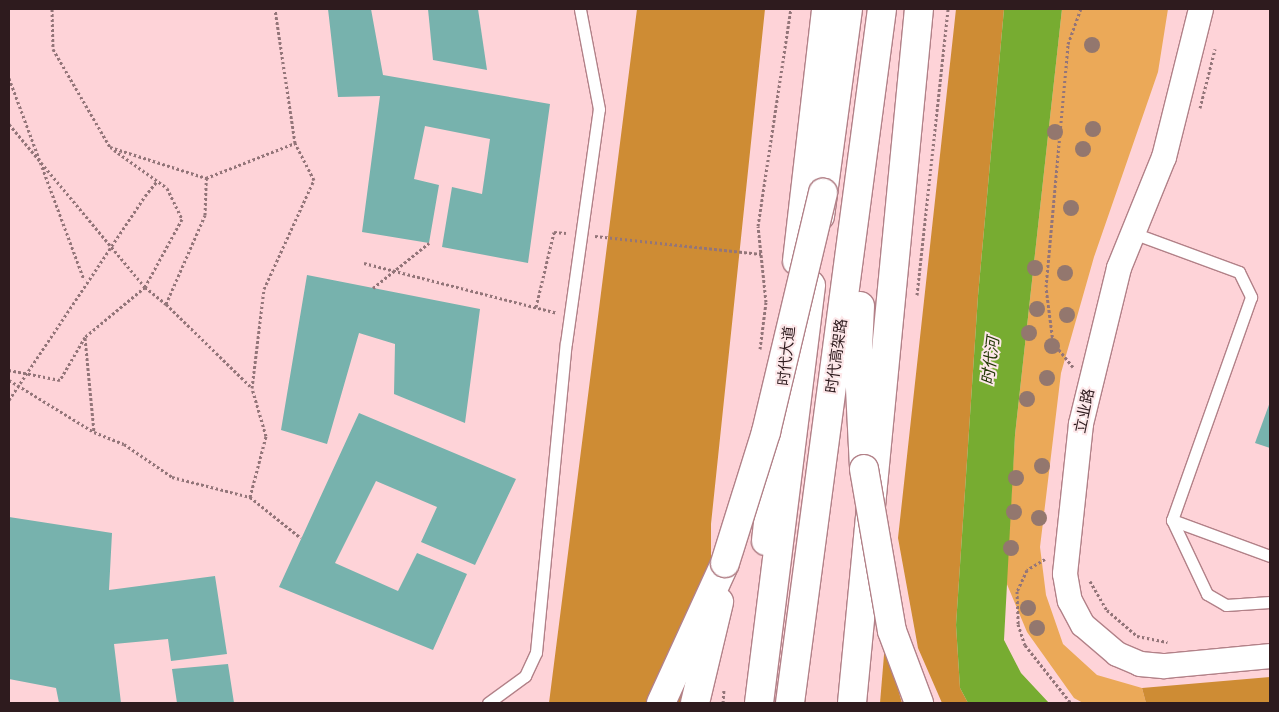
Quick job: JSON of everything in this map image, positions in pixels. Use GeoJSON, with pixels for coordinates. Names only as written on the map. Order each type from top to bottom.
{"type":"FeatureCollection","features":[{"type":"Feature","properties":{"kind":"main road","name":"时代大道"},"geometry":{"type":"LineString","coordinates":[[748,703],[826,9]]}},
{"type":"Feature","properties":{"kind":"main road"},"geometry":{"type":"LineString","coordinates":[[759,703],[848,9]]}},
{"type":"Feature","properties":{"kind":"main road","name":"时代高架路"},"geometry":{"type":"LineString","coordinates":[[790,703],[882,9]]}},
{"type":"Feature","properties":{"kind":"main road"},"geometry":{"type":"LineString","coordinates":[[852,703],[919,9]]}},
{"type":"Feature","properties":{"kind":"main road"},"geometry":{"type":"LineString","coordinates":[[873,86],[858,349],[864,469],[892,632],[919,703]]}},
{"type":"Feature","properties":{"kind":"main road"},"geometry":{"type":"LineString","coordinates":[[695,703],[726,564],[766,432],[823,193]]}},
{"type":"Feature","properties":{"kind":"main road"},"geometry":{"type":"LineString","coordinates":[[661,703],[726,564]]}},
{"type":"Feature","properties":{"kind":"main road"},"geometry":{"type":"LineString","coordinates":[[803,703],[806,587]]}},
{"type":"Feature","properties":{"kind":"street","name":"立业路"},"geometry":{"type":"LineString","coordinates":[[1202,9],[1164,157],[1119,268],[1081,424],[1064,555],[1070,601],[1097,640],[1140,664],[1165,666],[1270,656]]}},
{"type":"Feature","properties":{"kind":"lane"},"geometry":{"type":"LineString","coordinates":[[488,703],[525,676],[536,652],[570,316],[599,109],[580,9]]}},
{"type":"Feature","properties":{"kind":"lane"},"geometry":{"type":"LineString","coordinates":[[1133,233],[1239,272],[1251,297],[1172,520],[1207,594],[1226,605],[1270,602]]}},
{"type":"Feature","properties":{"kind":"lane"},"geometry":{"type":"LineString","coordinates":[[1172,520],[1270,556]]}},
{"type":"Feature","properties":{"kind":"path"},"geometry":{"type":"LineString","coordinates":[[9,370],[60,380],[85,337],[145,288],[182,220],[167,188],[110,148],[53,49],[52,9]]}},
{"type":"Feature","properties":{"kind":"path"},"geometry":{"type":"LineString","coordinates":[[250,497],[266,436],[252,388],[264,289],[314,180],[295,144],[275,9]]}},
{"type":"Feature","properties":{"kind":"path"},"geometry":{"type":"LineString","coordinates":[[758,359],[766,302],[758,226],[769,134],[784,76],[791,9]]}},
{"type":"Feature","properties":{"kind":"path"},"geometry":{"type":"LineString","coordinates":[[1080,9],[1068,44],[1046,287],[1053,342],[1078,372],[1080,363]]}},
{"type":"Feature","properties":{"kind":"path"},"geometry":{"type":"LineString","coordinates":[[1198,115],[1211,79],[1216,44]]}},
{"type":"Feature","properties":{"kind":"path"},"geometry":{"type":"LineString","coordinates":[[9,78],[84,281]]}},
{"type":"Feature","properties":{"kind":"path"},"geometry":{"type":"LineString","coordinates":[[9,124],[145,288],[166,304],[252,388]]}},
{"type":"Feature","properties":{"kind":"path"},"geometry":{"type":"LineString","coordinates":[[110,148],[206,178],[295,144]]}},
{"type":"Feature","properties":{"kind":"path"},"geometry":{"type":"LineString","coordinates":[[166,304],[205,215],[206,178]]}},
{"type":"Feature","properties":{"kind":"path"},"geometry":{"type":"LineString","coordinates":[[9,400],[84,281],[157,181]]}},
{"type":"Feature","properties":{"kind":"path"},"geometry":{"type":"LineString","coordinates":[[536,307],[554,232],[761,254]]}},
{"type":"Feature","properties":{"kind":"path"},"geometry":{"type":"LineString","coordinates":[[373,288],[429,243]]}},
{"type":"Feature","properties":{"kind":"path"},"geometry":{"type":"LineString","coordinates":[[364,263],[570,316]]}},
{"type":"Feature","properties":{"kind":"path"},"geometry":{"type":"LineString","coordinates":[[85,337],[94,432]]}},
{"type":"Feature","properties":{"kind":"path"},"geometry":{"type":"LineString","coordinates":[[9,380],[94,432],[124,444],[172,477],[250,497],[301,538]]}},
{"type":"Feature","properties":{"kind":"path"},"geometry":{"type":"LineString","coordinates":[[1052,562],[1052,554],[1027,570],[1018,591],[1018,624],[1025,645],[1071,703]]}},
{"type":"Feature","properties":{"kind":"path"},"geometry":{"type":"LineString","coordinates":[[1088,571],[1107,610],[1138,636],[1177,645]]}},
{"type":"Feature","properties":{"kind":"path"},"geometry":{"type":"LineString","coordinates":[[723,703],[725,684]]}},
{"type":"Feature","properties":{"kind":"shaded area"},"geometry":{"type":"Polygon","coordinates":[[[637,9],[765,9],[711,524],[711,703],[549,703],[637,9]]]}},
{"type":"Feature","properties":{"kind":"shaded area"},"geometry":{"type":"Polygon","coordinates":[[[956,9],[1004,9],[978,296],[956,625],[960,688],[968,703],[942,703],[918,648],[898,538],[956,9]]]}},
{"type":"Feature","properties":{"kind":"shaded area"},"geometry":{"type":"Polygon","coordinates":[[[1062,9],[1168,9],[1158,72],[1094,257],[1061,373],[1040,547],[1046,595],[1063,644],[1097,675],[1142,688],[1146,703],[1083,703],[1074,698],[1027,632],[1006,582],[1015,435],[1062,9]]]}},
{"type":"Feature","properties":{"kind":"shaded area"},"geometry":{"type":"Polygon","coordinates":[[[885,643],[902,703],[880,703],[885,643]]]}},
{"type":"Feature","properties":{"kind":"shaded area"},"geometry":{"type":"Polygon","coordinates":[[[1270,677],[1270,703],[1146,703],[1142,688],[1270,677]]]}},
{"type":"Feature","properties":{"kind":"water","name":"时代河"},"geometry":{"type":"Polygon","coordinates":[[[1004,9],[1062,9],[1015,435],[1004,640],[1021,673],[1049,703],[968,703],[960,688],[956,625],[978,296],[1004,9]]]}},
{"type":"Feature","properties":{"kind":"building"},"geometry":{"type":"Polygon","coordinates":[[[328,9],[371,9],[383,75],[550,104],[528,263],[442,247],[452,187],[482,194],[490,139],[425,126],[414,179],[439,185],[429,243],[362,232],[380,96],[338,97],[328,9]]]}},
{"type":"Feature","properties":{"kind":"building"},"geometry":{"type":"Polygon","coordinates":[[[428,9],[478,9],[487,70],[433,60],[428,9]]]}},
{"type":"Feature","properties":{"kind":"building"},"geometry":{"type":"Polygon","coordinates":[[[307,275],[480,309],[465,423],[394,394],[395,344],[359,333],[327,444],[281,430],[307,275]]]}},
{"type":"Feature","properties":{"kind":"building"},"geometry":{"type":"Polygon","coordinates":[[[1270,402],[1270,448],[1255,443],[1270,402]]]}},
{"type":"Feature","properties":{"kind":"building"},"geometry":{"type":"Polygon","coordinates":[[[359,413],[516,479],[475,565],[421,542],[437,507],[376,481],[335,563],[398,591],[417,553],[467,574],[433,650],[279,587],[359,413]]]}},
{"type":"Feature","properties":{"kind":"building"},"geometry":{"type":"Polygon","coordinates":[[[9,517],[112,533],[109,590],[215,576],[227,654],[171,661],[168,639],[114,644],[121,703],[59,703],[56,688],[9,679],[9,517]]]}},
{"type":"Feature","properties":{"kind":"building"},"geometry":{"type":"Polygon","coordinates":[[[228,664],[234,703],[177,703],[172,669],[228,664]]]}}]}
